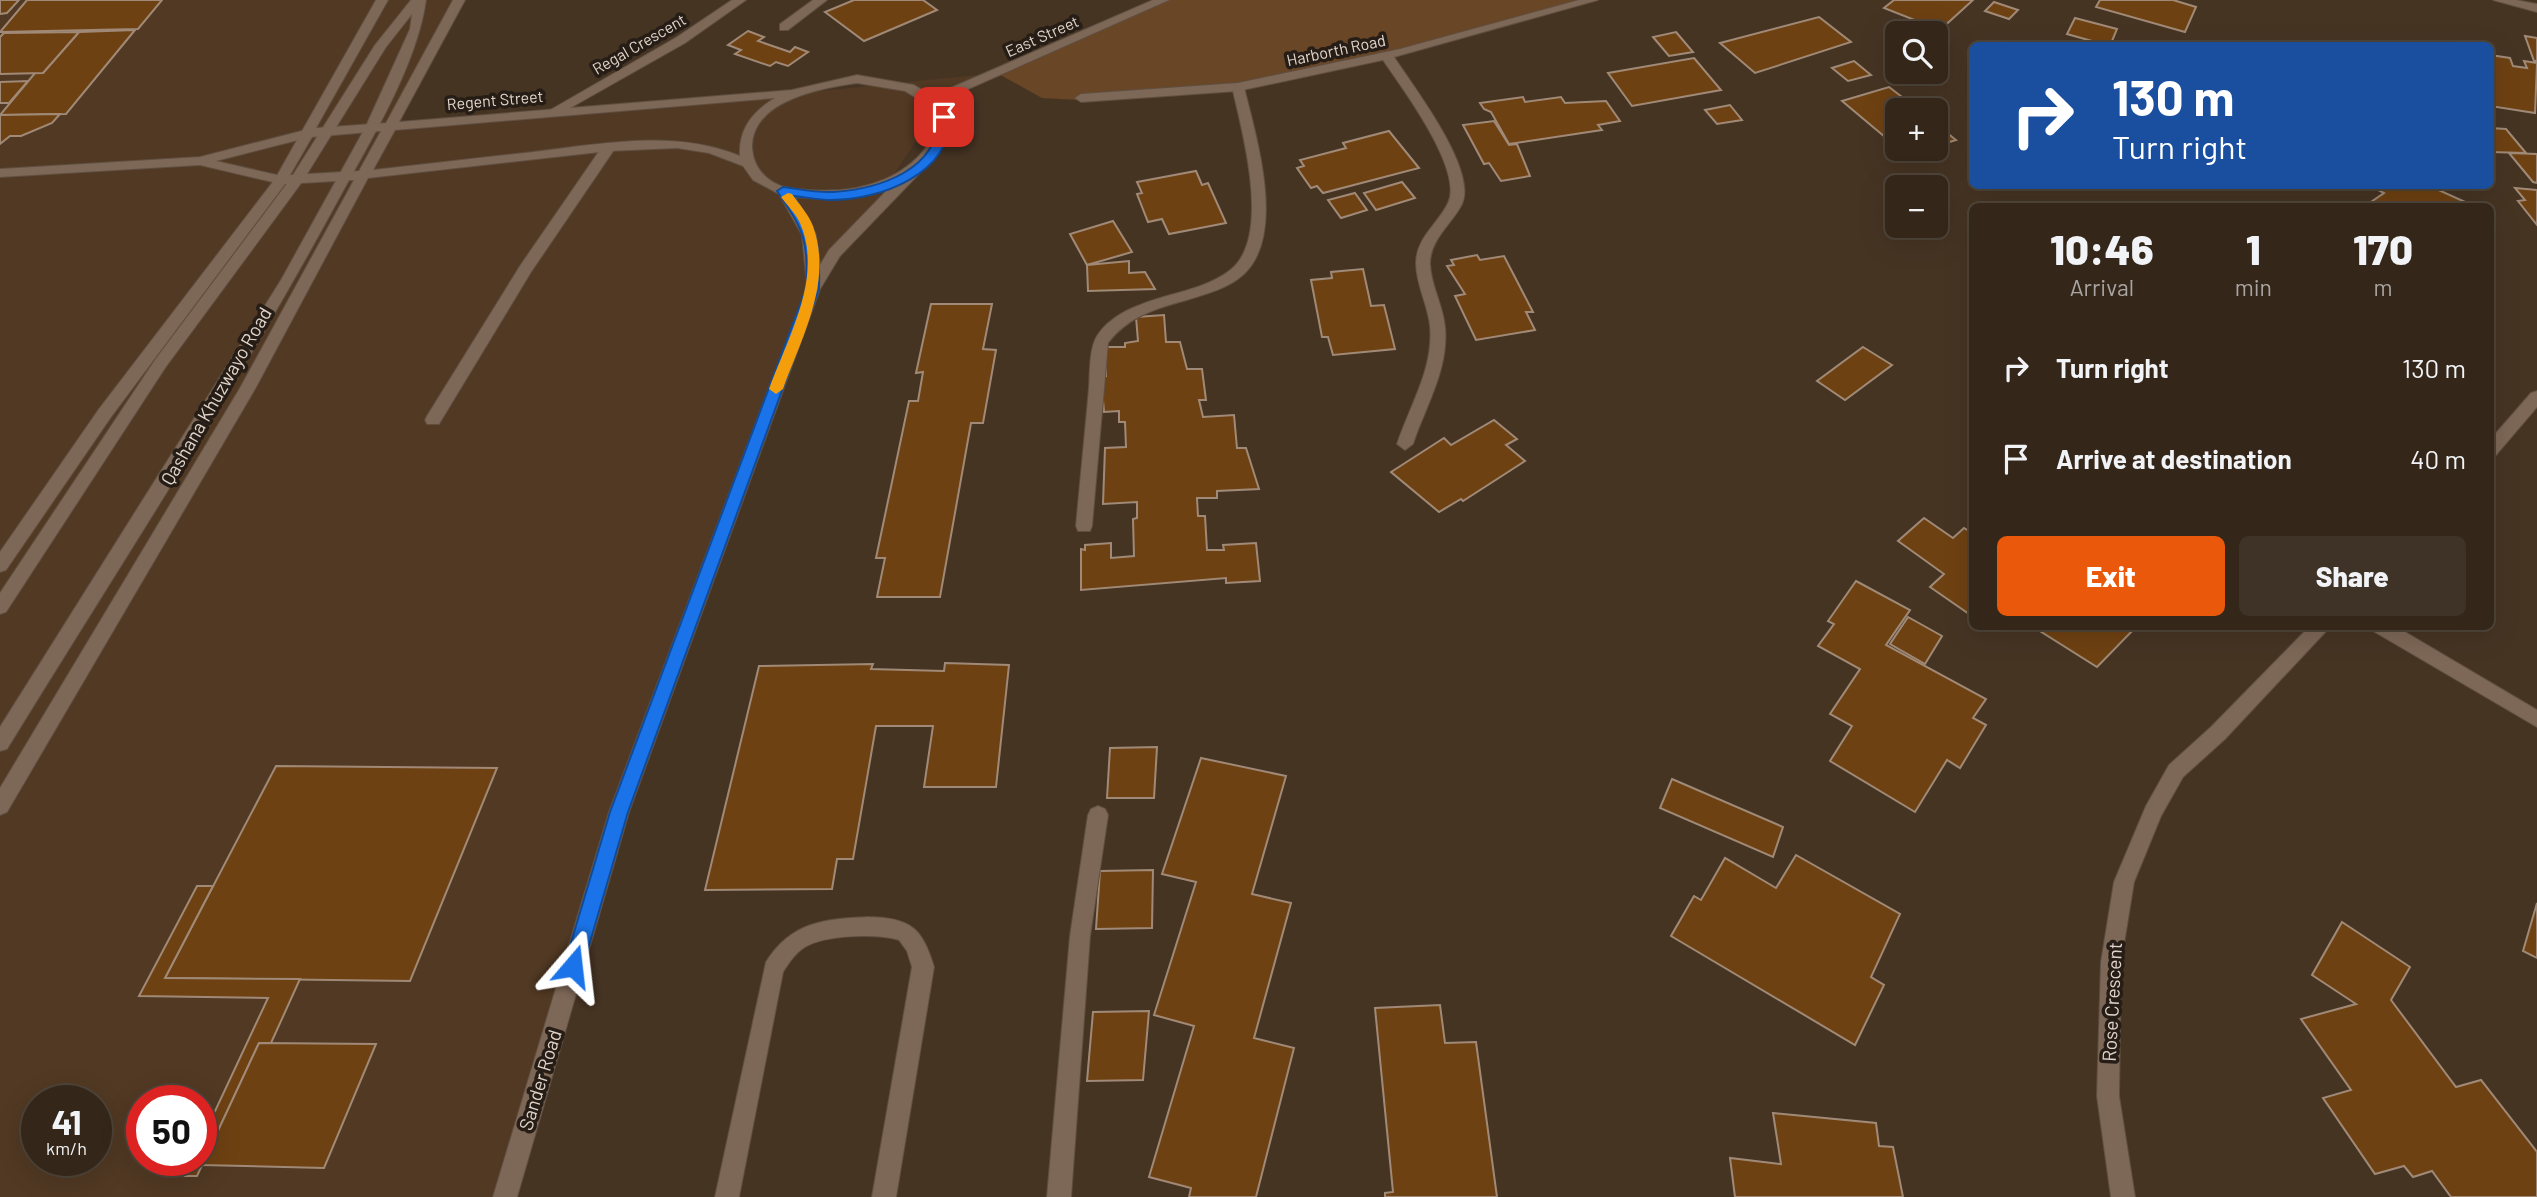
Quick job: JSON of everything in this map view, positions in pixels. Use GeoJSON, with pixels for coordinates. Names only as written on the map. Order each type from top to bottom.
{"type":"FeatureCollection","features":[{"type":"Feature","properties":{"kind":"main road"},"geometry":{"type":"LineString","coordinates":[[0,607],[160,364],[297,179],[316,132],[382,0]]}},
{"type":"Feature","properties":{"kind":"main road"},"geometry":{"type":"LineString","coordinates":[[0,565],[105,413],[381,45],[419,0]]}},
{"type":"Feature","properties":{"kind":"main road"},"geometry":{"type":"LineString","coordinates":[[0,743],[288,280],[371,128],[416,29],[419,0]]}},
{"type":"Feature","properties":{"kind":"main road","name":"Qashana Khuzwayo Road"},"geometry":{"type":"LineString","coordinates":[[0,806],[247,389],[459,0]]}},
{"type":"Feature","properties":{"kind":"main road","name":"Regal Crescent"},"geometry":{"type":"LineString","coordinates":[[551,113],[681,40],[740,0]]}},
{"type":"Feature","properties":{"kind":"main road"},"geometry":{"type":"LineString","coordinates":[[784,27],[821,0]]}},
{"type":"Feature","properties":{"kind":"main road","name":"East Street"},"geometry":{"type":"LineString","coordinates":[[933,100],[1163,0]]}},
{"type":"Feature","properties":{"kind":"main road","name":"Harborth Road"},"geometry":{"type":"LineString","coordinates":[[1081,99],[1238,87],[1387,56],[1592,0]]}},
{"type":"Feature","properties":{"kind":"main road"},"geometry":{"type":"LineString","coordinates":[[2499,0],[2537,8]]}},
{"type":"Feature","properties":{"kind":"main road"},"geometry":{"type":"LineString","coordinates":[[1387,56],[1425,113],[1458,181],[1459,195],[1425,247],[1423,266],[1437,324],[1437,351],[1429,388],[1405,444]]}},
{"type":"Feature","properties":{"kind":"main road"},"geometry":{"type":"LineString","coordinates":[[877,80],[914,88],[933,100],[944,117],[944,136],[933,155],[912,173],[883,187],[849,195],[815,196],[783,191],[760,179],[746,163],[744,144],[752,124],[769,107],[795,92],[825,83],[877,80]]}},
{"type":"Feature","properties":{"kind":"main road"},"geometry":{"type":"LineString","coordinates":[[1084,526],[1101,342],[1105,335],[1140,308],[1227,279],[1242,268],[1249,254],[1256,228],[1259,192],[1238,87]]}},
{"type":"Feature","properties":{"kind":"main road","name":"Regent Street"},"geometry":{"type":"LineString","coordinates":[[0,173],[200,161],[316,132],[795,92]]}},
{"type":"Feature","properties":{"kind":"main road","name":"Regent Street"},"geometry":{"type":"LineString","coordinates":[[200,161],[281,180],[363,175],[609,147],[677,145],[712,149],[746,163]]}},
{"type":"Feature","properties":{"kind":"main road"},"geometry":{"type":"LineString","coordinates":[[433,420],[525,269],[560,222],[609,147]]}},
{"type":"Feature","properties":{"kind":"main road","name":"Sander Road"},"geometry":{"type":"LineString","coordinates":[[505,1197],[619,812],[813,289],[834,253],[912,173]]}},
{"type":"Feature","properties":{"kind":"main road","name":"Sander Road"},"geometry":{"type":"LineString","coordinates":[[783,191],[806,223],[814,253],[813,289]]}},
{"type":"Feature","properties":{"kind":"main road"},"geometry":{"type":"LineString","coordinates":[[2494,446],[2537,397]]}},
{"type":"Feature","properties":{"kind":"main road","name":"Rose Crescent"},"geometry":{"type":"LineString","coordinates":[[2123,1197],[2108,1096],[2111,962],[2124,882],[2153,812],[2176,771],[2218,733],[2318,630]]}},
{"type":"Feature","properties":{"kind":"main road"},"geometry":{"type":"LineString","coordinates":[[2386,630],[2537,719]]}},
{"type":"Feature","properties":{"kind":"main road"},"geometry":{"type":"LineString","coordinates":[[1059,1197],[1080,936],[1098,815]]}},
{"type":"Feature","properties":{"kind":"main road"},"geometry":{"type":"LineString","coordinates":[[727,1197],[778,962],[800,938],[877,925],[905,933],[917,949],[923,967],[884,1197]]}},
{"type":"Feature","properties":{"kind":"shaded area"},"geometry":{"type":"Polygon","coordinates":[[[0,0],[457,0],[390,124],[801,93],[997,73],[942,102],[813,296],[623,813],[509,1197],[0,1197],[0,0]]]}},
{"type":"Feature","properties":{"kind":"shaded area"},"geometry":{"type":"Polygon","coordinates":[[[1163,0],[1594,0],[1385,57],[1239,87],[1080,100],[1042,98],[997,73],[1163,0]]]}},
{"type":"Feature","properties":{"kind":"building"},"geometry":{"type":"Polygon","coordinates":[[[0,0],[19,0],[7,13],[0,14],[0,0]]]}},
{"type":"Feature","properties":{"kind":"building"},"geometry":{"type":"Polygon","coordinates":[[[27,0],[162,0],[138,29],[0,32],[27,0]]]}},
{"type":"Feature","properties":{"kind":"building"},"geometry":{"type":"Polygon","coordinates":[[[854,0],[923,0],[937,10],[864,41],[825,12],[854,0]]]}},
{"type":"Feature","properties":{"kind":"building"},"geometry":{"type":"Polygon","coordinates":[[[1894,0],[1973,0],[1948,23],[1917,21],[1884,8],[1894,0]]]}},
{"type":"Feature","properties":{"kind":"building"},"geometry":{"type":"Polygon","coordinates":[[[2100,0],[2173,0],[2196,7],[2185,32],[2096,7],[2100,0]]]}},
{"type":"Feature","properties":{"kind":"building"},"geometry":{"type":"Polygon","coordinates":[[[1994,2],[2018,10],[2009,19],[1985,11],[1994,2]]]}},
{"type":"Feature","properties":{"kind":"building"},"geometry":{"type":"Polygon","coordinates":[[[1819,17],[1851,42],[1755,73],[1720,43],[1819,17]]]}},
{"type":"Feature","properties":{"kind":"building"},"geometry":{"type":"Polygon","coordinates":[[[2075,18],[2117,29],[2112,42],[2096,42],[2067,34],[2075,18]]]}},
{"type":"Feature","properties":{"kind":"building"},"geometry":{"type":"Polygon","coordinates":[[[135,30],[66,114],[0,115],[35,73],[43,73],[79,32],[135,30]]]}},
{"type":"Feature","properties":{"kind":"building"},"geometry":{"type":"Polygon","coordinates":[[[748,31],[764,37],[758,41],[790,52],[795,47],[808,52],[788,66],[776,62],[770,66],[735,54],[741,50],[728,45],[748,31]]]}},
{"type":"Feature","properties":{"kind":"building"},"geometry":{"type":"Polygon","coordinates":[[[79,32],[43,73],[0,74],[0,37],[4,33],[79,32]]]}},
{"type":"Feature","properties":{"kind":"building"},"geometry":{"type":"Polygon","coordinates":[[[1676,32],[1693,52],[1669,56],[1653,37],[1676,32]]]}},
{"type":"Feature","properties":{"kind":"building"},"geometry":{"type":"Polygon","coordinates":[[[2525,36],[2537,38],[2537,61],[2534,61],[2525,36]]]}},
{"type":"Feature","properties":{"kind":"building"},"geometry":{"type":"Polygon","coordinates":[[[2494,56],[2510,58],[2513,66],[2527,68],[2524,61],[2537,63],[2535,113],[2494,107],[2494,56]]]}},
{"type":"Feature","properties":{"kind":"building"},"geometry":{"type":"Polygon","coordinates":[[[1694,58],[1721,90],[1632,106],[1608,73],[1694,58]]]}},
{"type":"Feature","properties":{"kind":"building"},"geometry":{"type":"Polygon","coordinates":[[[1854,61],[1871,75],[1848,81],[1832,68],[1854,61]]]}},
{"type":"Feature","properties":{"kind":"building"},"geometry":{"type":"Polygon","coordinates":[[[28,81],[9,103],[0,103],[0,82],[28,81]]]}},
{"type":"Feature","properties":{"kind":"building"},"geometry":{"type":"Polygon","coordinates":[[[1889,87],[1903,98],[1885,98],[1885,137],[1842,101],[1889,87]]]}},
{"type":"Feature","properties":{"kind":"building"},"geometry":{"type":"Polygon","coordinates":[[[1523,97],[1525,102],[1561,97],[1565,103],[1606,101],[1620,121],[1598,125],[1602,130],[1509,144],[1491,112],[1484,109],[1480,103],[1523,97]]]}},
{"type":"Feature","properties":{"kind":"building"},"geometry":{"type":"Polygon","coordinates":[[[1730,105],[1742,120],[1717,124],[1705,110],[1730,105]]]}},
{"type":"Feature","properties":{"kind":"building"},"geometry":{"type":"Polygon","coordinates":[[[60,114],[52,123],[21,136],[10,136],[0,144],[0,115],[60,114]]]}},
{"type":"Feature","properties":{"kind":"building"},"geometry":{"type":"Polygon","coordinates":[[[1494,121],[1509,145],[1517,144],[1530,176],[1501,181],[1489,163],[1484,164],[1463,125],[1494,121]]]}},
{"type":"Feature","properties":{"kind":"building"},"geometry":{"type":"Polygon","coordinates":[[[2494,128],[2506,129],[2526,153],[2494,152],[2494,128]]]}},
{"type":"Feature","properties":{"kind":"building"},"geometry":{"type":"Polygon","coordinates":[[[1389,131],[1419,168],[1323,193],[1317,186],[1311,188],[1297,168],[1304,166],[1300,160],[1346,148],[1343,143],[1389,131]]]}},
{"type":"Feature","properties":{"kind":"building"},"geometry":{"type":"Polygon","coordinates":[[[1948,134],[1956,140],[1948,142],[1948,134]]]}},
{"type":"Feature","properties":{"kind":"building"},"geometry":{"type":"Polygon","coordinates":[[[2509,153],[2537,154],[2537,183],[2533,182],[2509,153]]]}},
{"type":"Feature","properties":{"kind":"building"},"geometry":{"type":"Polygon","coordinates":[[[1196,171],[1202,185],[1208,183],[1226,223],[1169,234],[1162,219],[1148,222],[1137,194],[1142,193],[1137,182],[1196,171]]]}},
{"type":"Feature","properties":{"kind":"building"},"geometry":{"type":"Polygon","coordinates":[[[1402,182],[1415,198],[1376,210],[1364,193],[1402,182]]]}},
{"type":"Feature","properties":{"kind":"building"},"geometry":{"type":"Polygon","coordinates":[[[2515,188],[2537,190],[2537,225],[2518,201],[2525,200],[2515,188]]]}},
{"type":"Feature","properties":{"kind":"building"},"geometry":{"type":"Polygon","coordinates":[[[2377,189],[2436,189],[2467,203],[2369,203],[2384,193],[2377,189]]]}},
{"type":"Feature","properties":{"kind":"building"},"geometry":{"type":"Polygon","coordinates":[[[1355,193],[1367,210],[1341,218],[1328,200],[1355,193]]]}},
{"type":"Feature","properties":{"kind":"building"},"geometry":{"type":"Polygon","coordinates":[[[1113,221],[1132,252],[1087,265],[1070,234],[1113,221]]]}},
{"type":"Feature","properties":{"kind":"building"},"geometry":{"type":"Polygon","coordinates":[[[1477,255],[1480,260],[1504,256],[1533,312],[1526,312],[1535,330],[1476,340],[1455,296],[1465,294],[1447,266],[1454,265],[1451,260],[1477,255]]]}},
{"type":"Feature","properties":{"kind":"building"},"geometry":{"type":"Polygon","coordinates":[[[1129,261],[1129,273],[1145,272],[1155,289],[1088,291],[1087,265],[1129,261]]]}},
{"type":"Feature","properties":{"kind":"building"},"geometry":{"type":"Polygon","coordinates":[[[1363,269],[1371,306],[1384,305],[1395,349],[1333,355],[1328,337],[1322,337],[1311,280],[1332,278],[1331,272],[1363,269]]]}},
{"type":"Feature","properties":{"kind":"building"},"geometry":{"type":"Polygon","coordinates":[[[931,304],[992,304],[983,349],[996,350],[983,423],[971,423],[940,597],[877,597],[885,558],[876,558],[909,401],[918,401],[923,372],[916,373],[931,304]]]}},
{"type":"Feature","properties":{"kind":"building"},"geometry":{"type":"Polygon","coordinates":[[[1164,315],[1166,342],[1180,342],[1187,369],[1202,369],[1206,400],[1199,400],[1203,417],[1234,415],[1237,448],[1246,448],[1259,489],[1217,491],[1217,498],[1197,498],[1198,516],[1205,516],[1207,550],[1224,550],[1223,545],[1256,543],[1260,581],[1226,583],[1226,578],[1081,590],[1081,549],[1085,550],[1085,545],[1111,543],[1111,558],[1134,556],[1133,519],[1137,518],[1137,502],[1103,504],[1105,448],[1126,447],[1125,422],[1119,422],[1119,411],[1104,412],[1101,376],[1106,376],[1105,347],[1125,347],[1125,343],[1138,341],[1136,317],[1164,315]]]}},
{"type":"Feature","properties":{"kind":"building"},"geometry":{"type":"Polygon","coordinates":[[[1863,347],[1892,365],[1845,400],[1817,381],[1863,347]]]}},
{"type":"Feature","properties":{"kind":"building"},"geometry":{"type":"Polygon","coordinates":[[[1494,420],[1517,439],[1506,445],[1525,461],[1463,501],[1461,499],[1439,512],[1391,472],[1444,438],[1451,445],[1494,420]]]}},
{"type":"Feature","properties":{"kind":"building"},"geometry":{"type":"Polygon","coordinates":[[[1924,518],[1953,538],[1964,528],[1969,531],[1969,614],[1930,587],[1944,574],[1898,541],[1924,518]]]}},
{"type":"Feature","properties":{"kind":"building"},"geometry":{"type":"Polygon","coordinates":[[[1856,581],[1910,610],[1886,645],[1986,699],[1973,718],[1986,725],[1960,768],[1947,760],[1915,812],[1830,761],[1852,726],[1830,714],[1860,669],[1818,646],[1834,624],[1828,621],[1856,581]]]}},
{"type":"Feature","properties":{"kind":"building"},"geometry":{"type":"Polygon","coordinates":[[[1908,617],[1942,636],[1925,664],[1890,644],[1908,617]]]}},
{"type":"Feature","properties":{"kind":"building"},"geometry":{"type":"Polygon","coordinates":[[[2038,630],[2133,630],[2097,667],[2038,630]]]}},
{"type":"Feature","properties":{"kind":"building"},"geometry":{"type":"Polygon","coordinates":[[[945,663],[1009,665],[996,787],[924,787],[933,726],[876,726],[853,859],[837,859],[832,889],[705,890],[759,666],[873,664],[871,669],[944,671],[945,663]]]}},
{"type":"Feature","properties":{"kind":"building"},"geometry":{"type":"Polygon","coordinates":[[[1157,747],[1154,798],[1107,798],[1110,748],[1157,747]]]}},
{"type":"Feature","properties":{"kind":"building"},"geometry":{"type":"Polygon","coordinates":[[[1201,758],[1286,776],[1252,894],[1291,903],[1254,1038],[1294,1048],[1256,1197],[1189,1197],[1191,1188],[1149,1177],[1194,1026],[1154,1015],[1196,882],[1162,874],[1201,758]]]}},
{"type":"Feature","properties":{"kind":"building"},"geometry":{"type":"Polygon","coordinates":[[[276,766],[497,768],[410,981],[165,978],[276,766]]]}},
{"type":"Feature","properties":{"kind":"building"},"geometry":{"type":"Polygon","coordinates":[[[1672,779],[1783,827],[1773,857],[1660,808],[1672,779]]]}},
{"type":"Feature","properties":{"kind":"building"},"geometry":{"type":"Polygon","coordinates":[[[1796,855],[1900,914],[1871,977],[1884,985],[1855,1045],[1671,936],[1694,896],[1701,900],[1725,858],[1776,888],[1796,855]]]}},
{"type":"Feature","properties":{"kind":"building"},"geometry":{"type":"Polygon","coordinates":[[[1153,870],[1152,928],[1096,929],[1100,871],[1153,870]]]}},
{"type":"Feature","properties":{"kind":"building"},"geometry":{"type":"Polygon","coordinates":[[[197,886],[213,886],[165,978],[300,979],[271,1043],[259,1043],[217,1133],[217,1107],[268,998],[139,996],[197,886]]]}},
{"type":"Feature","properties":{"kind":"building"},"geometry":{"type":"Polygon","coordinates":[[[2537,903],[2537,958],[2523,951],[2537,903]]]}},
{"type":"Feature","properties":{"kind":"building"},"geometry":{"type":"Polygon","coordinates":[[[2342,922],[2410,967],[2391,1000],[2456,1087],[2481,1080],[2537,1152],[2537,1197],[2451,1197],[2432,1171],[2413,1177],[2404,1166],[2375,1174],[2323,1098],[2351,1090],[2301,1019],[2356,1004],[2312,975],[2342,922]]]}},
{"type":"Feature","properties":{"kind":"building"},"geometry":{"type":"Polygon","coordinates":[[[1440,1005],[1445,1043],[1476,1042],[1497,1197],[1385,1197],[1385,1193],[1393,1192],[1375,1008],[1440,1005]]]}},
{"type":"Feature","properties":{"kind":"building"},"geometry":{"type":"Polygon","coordinates":[[[1149,1011],[1143,1080],[1087,1081],[1093,1012],[1149,1011]]]}},
{"type":"Feature","properties":{"kind":"building"},"geometry":{"type":"Polygon","coordinates":[[[259,1043],[376,1044],[324,1168],[217,1165],[217,1133],[259,1043]]]}},
{"type":"Feature","properties":{"kind":"building"},"geometry":{"type":"Polygon","coordinates":[[[1773,1113],[1876,1123],[1879,1146],[1893,1147],[1903,1197],[1735,1197],[1730,1158],[1781,1164],[1773,1113]]]}},
{"type":"Feature","properties":{"kind":"slow traffic"},"geometry":{"type":"LineString","coordinates":[[776,389],[813,289],[814,253],[806,223],[788,197]]}},
{"type":"Feature","properties":{"kind":"route"},"geometry":{"type":"LineString","coordinates":[[573,966],[619,812],[813,289],[814,253],[806,223],[783,191],[832,196],[883,187],[912,173],[933,155],[944,136],[944,117]]}}]}
